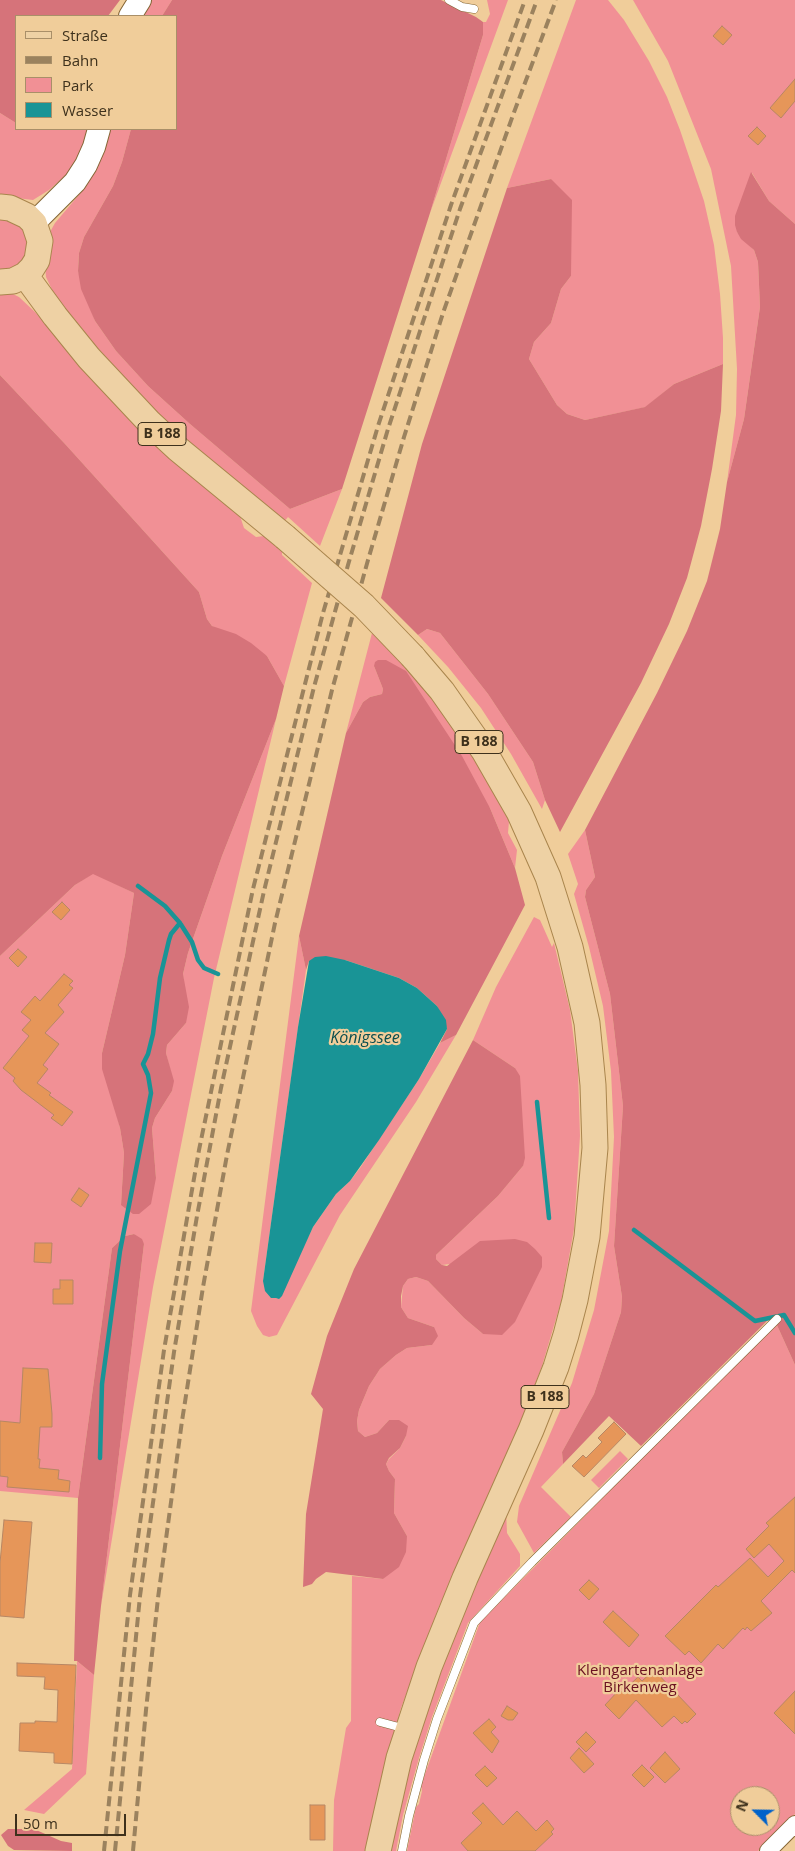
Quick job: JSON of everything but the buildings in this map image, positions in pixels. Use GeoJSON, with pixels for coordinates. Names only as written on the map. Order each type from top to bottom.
{"type":"FeatureCollection","features":[{"type":"Feature","properties":{"kind":"main road"},"geometry":{"type":"LineString","coordinates":[[131,15],[140,0]]}},
{"type":"Feature","properties":{"kind":"main road"},"geometry":{"type":"LineString","coordinates":[[34,223],[75,182],[94,147],[99,130]]}},
{"type":"Feature","properties":{"kind":"main road"},"geometry":{"type":"LineString","coordinates":[[0,207],[19,211],[34,223],[40,241],[40,251],[37,260],[25,275],[13,281],[0,282]]}},
{"type":"Feature","properties":{"kind":"main road","name":"B 188"},"geometry":{"type":"LineString","coordinates":[[25,275],[49,309],[89,358],[144,418],[364,606],[413,657],[454,706],[507,790],[531,837],[548,877],[563,922],[582,998],[594,1086],[594,1177],[588,1237],[566,1335],[544,1398],[445,1626],[429,1668],[408,1730],[393,1783],[378,1851]]}},
{"type":"Feature","properties":{"kind":"street"},"geometry":{"type":"LineString","coordinates":[[768,1851],[795,1824]]}},
{"type":"Feature","properties":{"kind":"lane"},"geometry":{"type":"LineString","coordinates":[[449,0],[462,7],[474,9]]}},
{"type":"Feature","properties":{"kind":"lane"},"geometry":{"type":"LineString","coordinates":[[402,1851],[424,1760],[444,1700],[474,1623],[532,1562],[777,1319]]}},
{"type":"Feature","properties":{"kind":"lane"},"geometry":{"type":"LineString","coordinates":[[380,1722],[408,1730]]}},
{"type":"Feature","properties":{"kind":"green space"},"geometry":{"type":"Polygon","coordinates":[[[151,0],[172,0],[163,15],[141,15],[151,0]]]}},
{"type":"Feature","properties":{"kind":"green space"},"geometry":{"type":"Polygon","coordinates":[[[487,0],[508,0],[430,213],[483,35],[483,22],[486,22],[490,14],[487,0]]]}},
{"type":"Feature","properties":{"kind":"green space"},"geometry":{"type":"Polygon","coordinates":[[[576,0],[608,0],[624,20],[649,61],[667,97],[704,201],[714,245],[723,338],[723,364],[674,384],[646,407],[585,420],[567,414],[557,405],[529,359],[534,342],[551,323],[561,289],[571,276],[551,179],[507,188],[576,0]]]}},
{"type":"Feature","properties":{"kind":"green space"},"geometry":{"type":"Polygon","coordinates":[[[633,0],[795,0],[795,224],[769,201],[752,173],[737,232],[754,250],[758,262],[760,307],[744,419],[727,482],[736,415],[737,369],[731,266],[711,169],[668,61],[633,0]]]}},
{"type":"Feature","properties":{"kind":"green space"},"geometry":{"type":"Polygon","coordinates":[[[0,113],[15,122],[15,130],[91,130],[86,146],[67,174],[49,190],[33,200],[0,196],[0,113]]]}},
{"type":"Feature","properties":{"kind":"green space"},"geometry":{"type":"Polygon","coordinates":[[[108,130],[131,130],[113,186],[84,237],[79,253],[78,271],[95,321],[116,351],[148,386],[290,509],[342,489],[320,546],[288,517],[283,523],[173,431],[103,360],[54,294],[46,277],[45,265],[50,232],[94,173],[108,130]]]}},
{"type":"Feature","properties":{"kind":"green space"},"geometry":{"type":"Polygon","coordinates":[[[0,220],[10,220],[22,228],[28,241],[24,258],[17,266],[6,269],[0,269],[0,220]]]}},
{"type":"Feature","properties":{"kind":"green space"},"geometry":{"type":"Polygon","coordinates":[[[0,291],[7,291],[19,297],[35,312],[72,354],[239,513],[244,528],[256,537],[264,536],[282,550],[282,555],[312,583],[284,686],[267,656],[212,626],[207,619],[199,592],[0,375],[0,291]]]}},
{"type":"Feature","properties":{"kind":"green space"},"geometry":{"type":"Polygon","coordinates":[[[427,629],[440,633],[488,694],[533,762],[545,800],[542,809],[511,754],[481,708],[448,667],[418,635],[427,629]]]}},
{"type":"Feature","properties":{"kind":"green space"},"geometry":{"type":"Polygon","coordinates":[[[372,633],[421,683],[482,770],[509,821],[508,833],[517,850],[515,868],[490,808],[374,666],[383,689],[382,694],[370,697],[363,702],[346,733],[372,633]]]}},
{"type":"Feature","properties":{"kind":"green space"},"geometry":{"type":"Polygon","coordinates":[[[276,719],[214,978],[153,1287],[101,1606],[144,1244],[134,1234],[125,1236],[112,1248],[78,1498],[0,1491],[0,956],[75,885],[93,873],[134,893],[125,955],[102,1053],[124,1153],[121,1205],[156,1178],[152,1128],[155,1118],[172,1091],[173,1081],[166,1053],[167,1045],[186,1023],[183,974],[188,953],[222,856],[276,719]]]}},
{"type":"Feature","properties":{"kind":"green space"},"geometry":{"type":"Polygon","coordinates":[[[585,830],[595,877],[586,890],[585,897],[610,994],[623,1106],[614,1246],[622,1297],[621,1312],[594,1394],[562,1452],[563,1464],[541,1487],[571,1517],[534,1553],[517,1522],[519,1506],[572,1383],[594,1310],[609,1231],[614,1137],[611,1071],[603,1006],[574,894],[578,884],[568,854],[585,830]]]}},
{"type":"Feature","properties":{"kind":"green space"},"geometry":{"type":"Polygon","coordinates":[[[534,917],[540,920],[552,947],[554,943],[570,1010],[578,1071],[580,1136],[574,1229],[561,1302],[542,1366],[515,1436],[439,1607],[401,1708],[367,1851],[333,1851],[334,1800],[346,1728],[351,1721],[352,1576],[383,1579],[407,1536],[394,1513],[395,1479],[386,1464],[400,1448],[406,1436],[389,1420],[377,1433],[365,1437],[358,1431],[359,1410],[369,1386],[380,1369],[407,1348],[432,1345],[434,1327],[408,1318],[401,1307],[403,1286],[408,1279],[416,1277],[428,1281],[464,1318],[483,1334],[450,1264],[442,1265],[436,1259],[436,1255],[498,1196],[523,1166],[515,1068],[473,1040],[496,987],[534,917]]]}},
{"type":"Feature","properties":{"kind":"green space"},"geometry":{"type":"Polygon","coordinates":[[[299,936],[306,970],[263,1281],[295,1264],[313,1227],[336,1194],[360,1168],[419,1079],[440,1043],[456,1035],[416,1102],[340,1215],[277,1335],[269,1337],[263,1335],[251,1311],[299,936]]]}},
{"type":"Feature","properties":{"kind":"green space","name":"Kleingartenanlage Birkenweg"},"geometry":{"type":"Polygon","coordinates":[[[776,1323],[795,1365],[795,1814],[780,1829],[780,1786],[730,1786],[730,1836],[773,1836],[758,1851],[407,1851],[416,1807],[419,1804],[422,1791],[421,1785],[480,1622],[776,1323]]]}},
{"type":"Feature","properties":{"kind":"green space"},"geometry":{"type":"Polygon","coordinates":[[[620,1451],[628,1459],[599,1488],[591,1480],[620,1451]]]}},
{"type":"Feature","properties":{"kind":"green space"},"geometry":{"type":"Polygon","coordinates":[[[506,1510],[507,1533],[520,1554],[520,1566],[468,1623],[432,1717],[419,1758],[403,1815],[396,1851],[387,1851],[426,1705],[506,1510]]]}},
{"type":"Feature","properties":{"kind":"green space"},"geometry":{"type":"Polygon","coordinates":[[[77,1661],[94,1675],[86,1774],[44,1814],[24,1810],[72,1769],[77,1661]]]}},
{"type":"Feature","properties":{"kind":"shaded area"},"geometry":{"type":"Polygon","coordinates":[[[0,0],[120,0],[109,15],[15,15],[15,122],[0,113],[0,0]]]}},
{"type":"Feature","properties":{"kind":"shaded area"},"geometry":{"type":"Polygon","coordinates":[[[172,0],[441,0],[483,22],[483,35],[430,213],[342,489],[290,509],[148,386],[116,351],[95,321],[81,289],[78,271],[79,253],[84,237],[113,186],[131,130],[178,130],[178,15],[163,15],[172,0]]]}},
{"type":"Feature","properties":{"kind":"shaded area"},"geometry":{"type":"Polygon","coordinates":[[[751,172],[769,201],[795,224],[795,1365],[776,1323],[770,1318],[641,1446],[609,1416],[563,1464],[562,1452],[594,1394],[621,1312],[622,1297],[614,1246],[623,1106],[610,994],[585,897],[586,890],[595,877],[585,830],[657,693],[687,631],[707,581],[720,529],[727,482],[744,419],[760,307],[758,262],[754,250],[741,239],[735,225],[735,216],[751,172]]]}},
{"type":"Feature","properties":{"kind":"shaded area"},"geometry":{"type":"Polygon","coordinates":[[[551,179],[572,200],[571,276],[561,289],[551,323],[534,342],[529,359],[557,405],[567,414],[585,420],[645,407],[674,384],[723,364],[721,411],[712,469],[701,526],[687,578],[669,624],[641,683],[560,832],[545,800],[533,762],[488,694],[440,633],[427,629],[418,635],[381,598],[422,444],[507,188],[551,179]]]}},
{"type":"Feature","properties":{"kind":"shaded area"},"geometry":{"type":"Polygon","coordinates":[[[0,375],[199,592],[207,619],[212,626],[236,634],[267,656],[284,686],[276,719],[222,856],[188,953],[183,974],[189,1007],[186,1023],[167,1045],[166,1053],[174,1081],[172,1091],[155,1118],[152,1128],[156,1178],[151,1204],[139,1214],[133,1214],[121,1205],[124,1153],[120,1128],[102,1069],[102,1053],[125,955],[134,893],[93,874],[75,885],[0,956],[0,375]]]}},
{"type":"Feature","properties":{"kind":"shaded area"},"geometry":{"type":"Polygon","coordinates":[[[378,660],[386,660],[406,671],[462,756],[490,808],[515,868],[525,905],[456,1035],[440,1043],[447,1029],[437,1006],[417,988],[399,978],[345,960],[309,961],[306,970],[299,936],[346,733],[363,702],[370,697],[382,694],[383,689],[374,666],[378,660]]]}},
{"type":"Feature","properties":{"kind":"shaded area"},"geometry":{"type":"Polygon","coordinates":[[[473,1040],[515,1068],[520,1076],[525,1158],[523,1166],[498,1196],[436,1255],[436,1259],[442,1265],[447,1266],[480,1241],[515,1239],[527,1242],[535,1249],[542,1257],[542,1267],[515,1322],[502,1335],[483,1334],[464,1318],[428,1281],[416,1277],[408,1279],[403,1286],[401,1307],[408,1318],[434,1327],[438,1336],[432,1345],[407,1348],[380,1369],[369,1386],[359,1410],[357,1421],[358,1431],[365,1437],[377,1433],[389,1420],[399,1420],[408,1426],[406,1436],[400,1448],[389,1458],[386,1464],[395,1479],[394,1513],[407,1536],[406,1552],[399,1567],[383,1579],[326,1572],[312,1584],[303,1587],[306,1514],[323,1409],[311,1394],[327,1336],[354,1269],[473,1040]]]}},
{"type":"Feature","properties":{"kind":"shaded area"},"geometry":{"type":"Polygon","coordinates":[[[134,1234],[142,1239],[144,1244],[94,1675],[77,1661],[74,1661],[78,1498],[112,1248],[125,1236],[134,1234]]]}},
{"type":"Feature","properties":{"kind":"shaded area"},"geometry":{"type":"Polygon","coordinates":[[[8,1829],[34,1829],[61,1841],[72,1843],[72,1851],[14,1850],[8,1846],[1,1835],[8,1829]]]}},
{"type":"Feature","properties":{"kind":"water","name":"Königssee"},"geometry":{"type":"Polygon","coordinates":[[[326,956],[345,960],[399,978],[417,988],[437,1006],[446,1020],[447,1029],[419,1079],[379,1140],[350,1181],[336,1194],[313,1227],[282,1296],[279,1299],[271,1298],[265,1291],[263,1281],[298,1027],[309,961],[315,957],[326,956]]]}},
{"type":"Feature","properties":{"kind":"waterway"},"geometry":{"type":"LineString","coordinates":[[138,886],[165,906],[180,923],[192,942],[198,960],[204,968],[218,974]]}},
{"type":"Feature","properties":{"kind":"waterway"},"geometry":{"type":"LineString","coordinates":[[100,1458],[102,1384],[120,1251],[151,1093],[148,1075],[143,1064],[148,1054],[153,1034],[160,978],[169,940],[171,934],[180,923]]}},
{"type":"Feature","properties":{"kind":"waterway"},"geometry":{"type":"LineString","coordinates":[[537,1102],[549,1218]]}},
{"type":"Feature","properties":{"kind":"waterway"},"geometry":{"type":"LineString","coordinates":[[634,1230],[755,1321],[784,1315],[795,1333]]}},
{"type":"Feature","properties":{"kind":"railway"},"geometry":{"type":"LineString","coordinates":[[104,1851],[130,1595],[164,1350],[199,1150],[253,889],[323,613],[378,426],[451,205],[525,0]]}},
{"type":"Feature","properties":{"kind":"railway"},"geometry":{"type":"LineString","coordinates":[[115,1851],[140,1596],[174,1352],[221,1088],[264,891],[314,687],[388,429],[460,209],[537,0]]}},
{"type":"Feature","properties":{"kind":"railway"},"geometry":{"type":"LineString","coordinates":[[133,1851],[158,1598],[182,1421],[203,1287],[227,1155],[275,923],[332,690],[404,437],[443,313],[556,0]]}}]}
